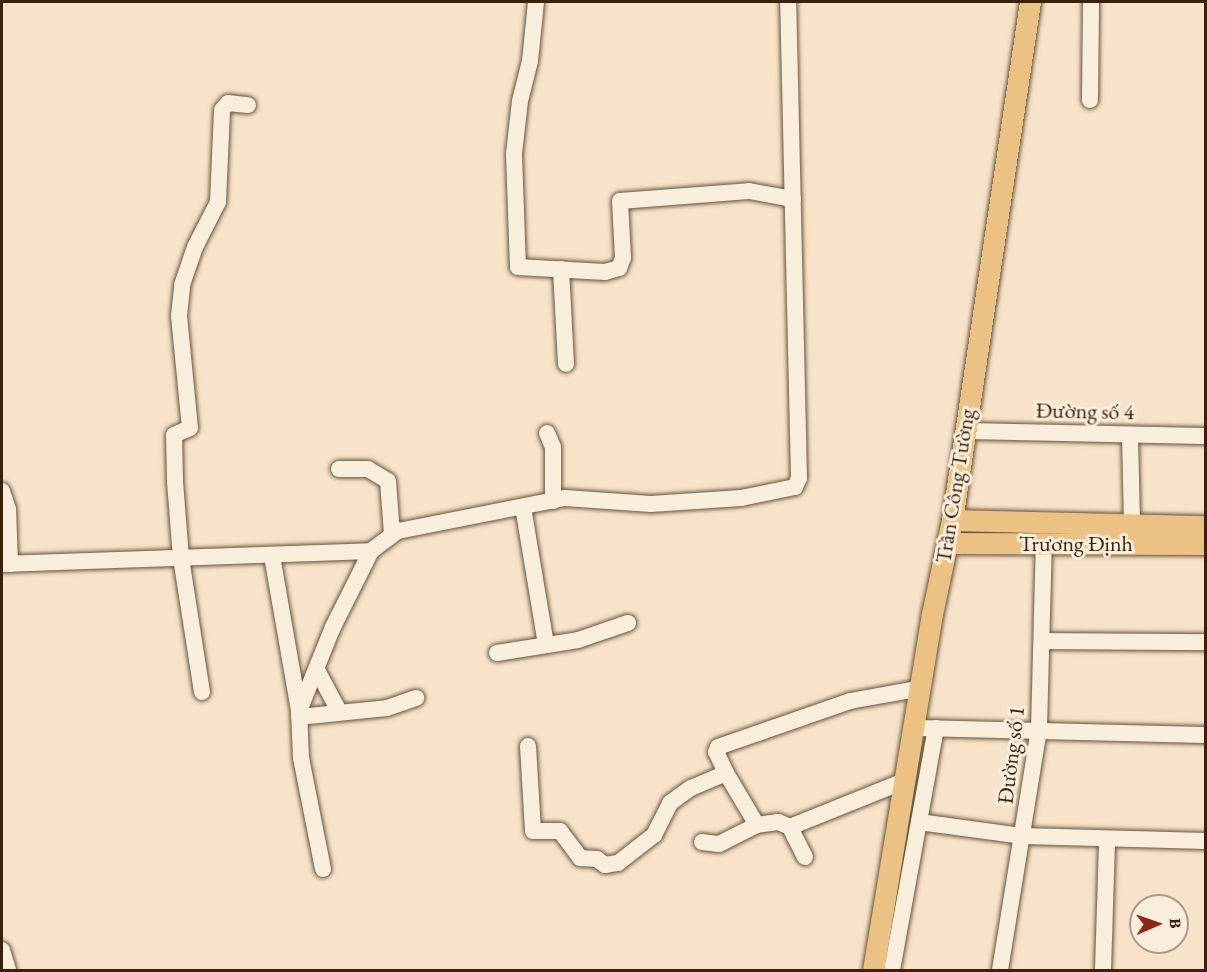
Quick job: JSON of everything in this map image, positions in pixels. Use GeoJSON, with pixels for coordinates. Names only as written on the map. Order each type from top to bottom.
{"type":"FeatureCollection","features":[{"type":"Feature","properties":{"kind":"main road","name":"Trần Công Tường"},"geometry":{"type":"LineString","coordinates":[[873,970],[907,780],[926,728],[922,688],[952,520],[1030,2]]}},
{"type":"Feature","properties":{"kind":"main road","name":"Trương Định"},"geometry":{"type":"LineString","coordinates":[[952,520],[1206,526]]}},
{"type":"Feature","properties":{"kind":"main road","name":"Trương Định"},"geometry":{"type":"LineString","coordinates":[[947,543],[1206,544]]}},
{"type":"Feature","properties":{"kind":"street"},"geometry":{"type":"LineString","coordinates":[[536,2],[528,73],[514,154],[517,264],[524,270],[561,269],[605,272],[619,268],[623,258],[620,201],[748,191],[793,199]]}},
{"type":"Feature","properties":{"kind":"street"},"geometry":{"type":"LineString","coordinates":[[299,714],[333,627],[371,551],[392,534],[553,501],[651,504],[741,498],[795,488],[799,478],[788,2]]}},
{"type":"Feature","properties":{"kind":"street"},"geometry":{"type":"LineString","coordinates":[[1090,100],[1091,2]]}},
{"type":"Feature","properties":{"kind":"street"},"geometry":{"type":"LineString","coordinates":[[202,692],[181,558],[174,435],[190,428],[179,316],[182,285],[195,247],[218,202],[222,110],[228,103],[248,105]]}},
{"type":"Feature","properties":{"kind":"street"},"geometry":{"type":"LineString","coordinates":[[561,269],[566,364]]}},
{"type":"Feature","properties":{"kind":"street","name":"Đường số 4"},"geometry":{"type":"LineString","coordinates":[[964,431],[1206,436]]}},
{"type":"Feature","properties":{"kind":"street"},"geometry":{"type":"LineString","coordinates":[[547,433],[553,447],[553,501]]}},
{"type":"Feature","properties":{"kind":"street"},"geometry":{"type":"LineString","coordinates":[[1130,435],[1132,526]]}},
{"type":"Feature","properties":{"kind":"street"},"geometry":{"type":"LineString","coordinates":[[339,470],[368,469],[388,481],[392,534]]}},
{"type":"Feature","properties":{"kind":"street"},"geometry":{"type":"LineString","coordinates":[[2,490],[8,509],[6,564],[371,551]]}},
{"type":"Feature","properties":{"kind":"street"},"geometry":{"type":"LineString","coordinates":[[523,507],[546,645]]}},
{"type":"Feature","properties":{"kind":"street","name":"Đường số 1"},"geometry":{"type":"LineString","coordinates":[[1000,970],[1039,729],[1044,543]]}},
{"type":"Feature","properties":{"kind":"street"},"geometry":{"type":"LineString","coordinates":[[272,556],[299,714],[301,758],[323,869]]}},
{"type":"Feature","properties":{"kind":"street"},"geometry":{"type":"LineString","coordinates":[[496,653],[578,640],[628,622]]}},
{"type":"Feature","properties":{"kind":"street"},"geometry":{"type":"LineString","coordinates":[[1043,641],[1206,642]]}},
{"type":"Feature","properties":{"kind":"street"},"geometry":{"type":"LineString","coordinates":[[317,670],[339,711]]}},
{"type":"Feature","properties":{"kind":"street"},"geometry":{"type":"LineString","coordinates":[[758,825],[726,773],[716,752],[718,747],[850,701],[922,688]]}},
{"type":"Feature","properties":{"kind":"street"},"geometry":{"type":"LineString","coordinates":[[299,714],[387,708],[416,698]]}},
{"type":"Feature","properties":{"kind":"street"},"geometry":{"type":"LineString","coordinates":[[926,728],[1039,729],[1206,735]]}},
{"type":"Feature","properties":{"kind":"street","name":"Trần Công Tường"},"geometry":{"type":"LineString","coordinates":[[892,970],[919,822],[926,728]]}},
{"type":"Feature","properties":{"kind":"street"},"geometry":{"type":"LineString","coordinates":[[528,746],[533,831],[560,831],[580,858],[597,859],[605,866],[618,863],[654,835],[668,806],[691,788],[726,773]]}},
{"type":"Feature","properties":{"kind":"street"},"geometry":{"type":"LineString","coordinates":[[790,827],[907,780]]}},
{"type":"Feature","properties":{"kind":"street"},"geometry":{"type":"LineString","coordinates":[[702,842],[718,844],[758,825],[778,822],[790,827],[805,856]]}},
{"type":"Feature","properties":{"kind":"street"},"geometry":{"type":"LineString","coordinates":[[919,822],[1023,836],[1107,841],[1206,841]]}},
{"type":"Feature","properties":{"kind":"street"},"geometry":{"type":"LineString","coordinates":[[1103,970],[1107,841]]}},
{"type":"Feature","properties":{"kind":"street"},"geometry":{"type":"LineString","coordinates":[[2,951],[8,970]]}}]}
